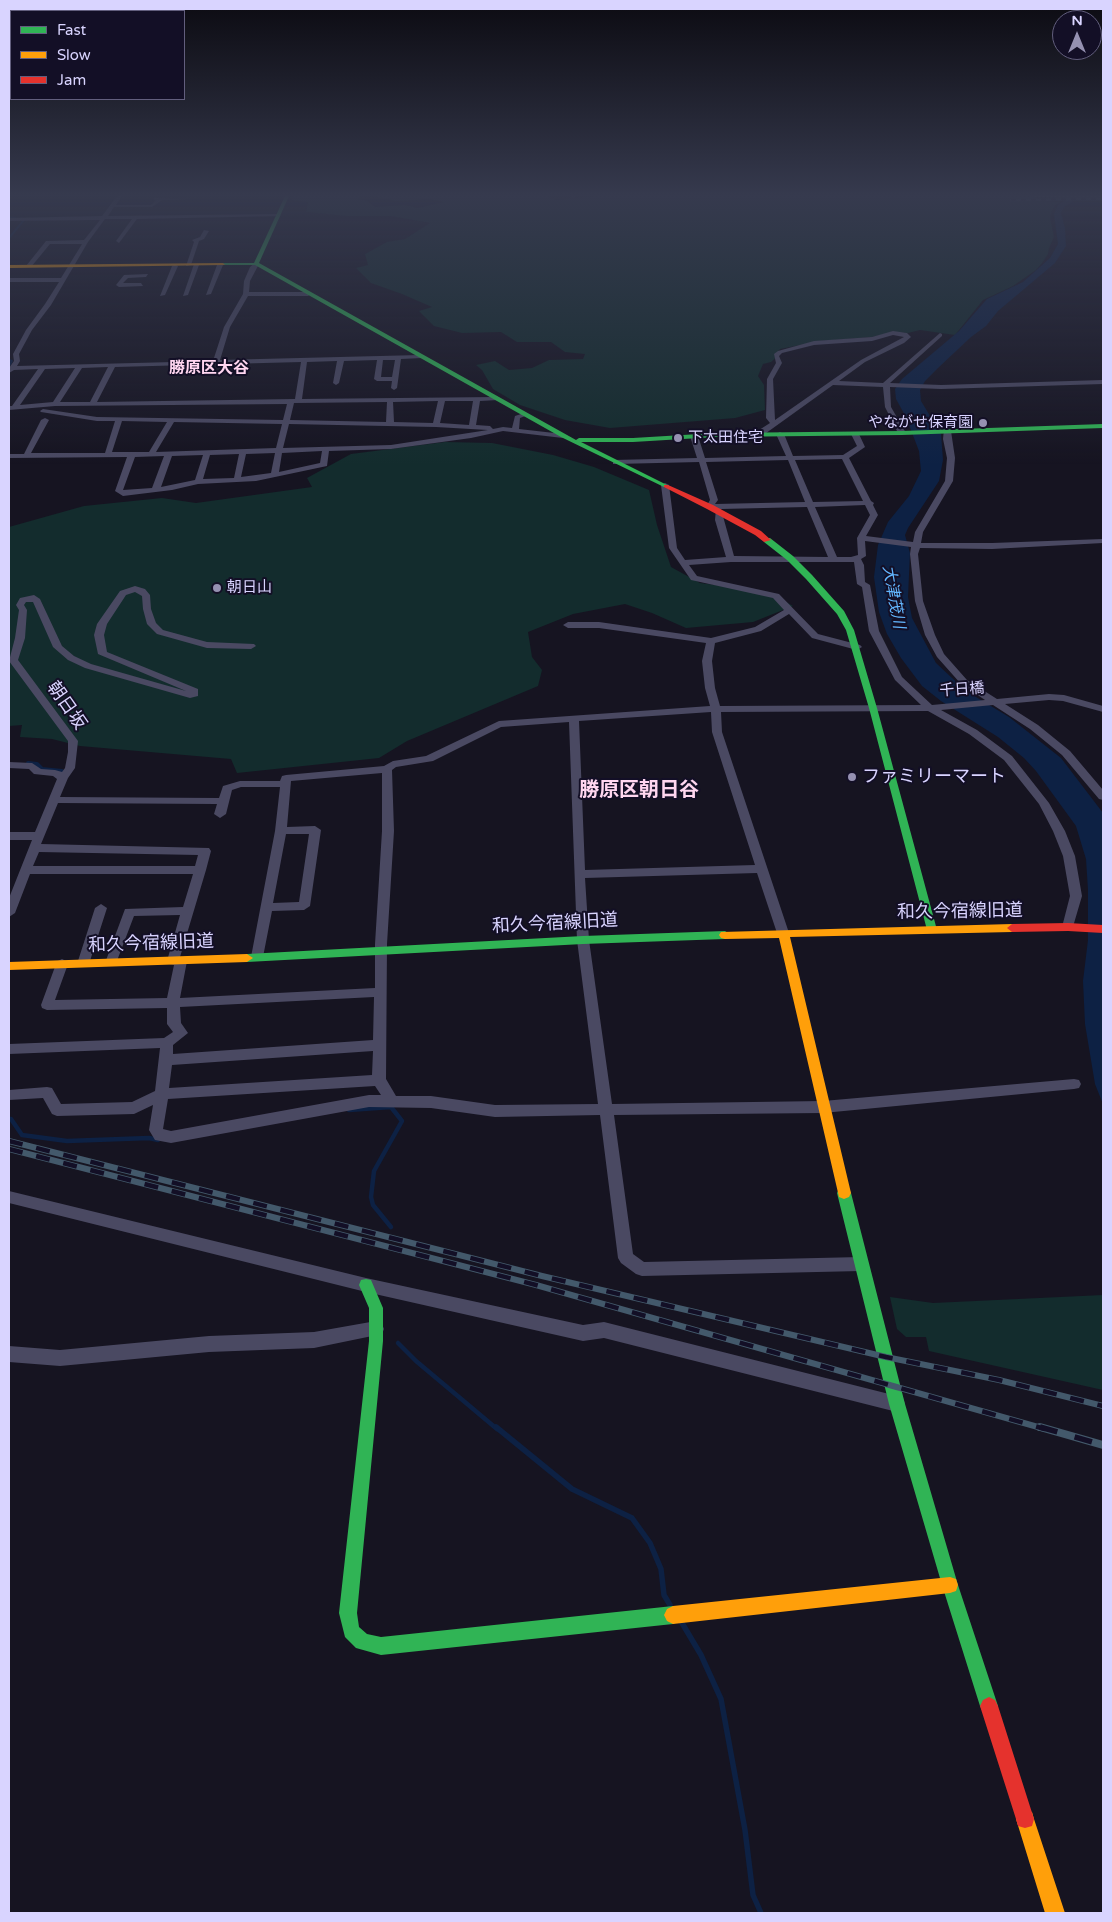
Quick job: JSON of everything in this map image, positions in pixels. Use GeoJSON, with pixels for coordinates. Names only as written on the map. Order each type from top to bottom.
{"type":"FeatureCollection","features":[{"type":"Feature","properties":{"kind":"street"},"geometry":{"type":"LineString","coordinates":[[10,370],[17,361],[16,354],[30,330],[60,286]]}},
{"type":"Feature","properties":{"kind":"street"},"geometry":{"type":"LineString","coordinates":[[137,294],[141,286]]}},
{"type":"Feature","properties":{"kind":"street"},"geometry":{"type":"LineString","coordinates":[[162,295],[166,286]]}},
{"type":"Feature","properties":{"kind":"street"},"geometry":{"type":"LineString","coordinates":[[185,295],[187,286]]}},
{"type":"Feature","properties":{"kind":"street"},"geometry":{"type":"LineString","coordinates":[[208,294],[211,286]]}},
{"type":"Feature","properties":{"kind":"street"},"geometry":{"type":"LineString","coordinates":[[216,362],[228,327],[246,294],[247,286]]}},
{"type":"Feature","properties":{"kind":"street"},"geometry":{"type":"LineString","coordinates":[[294,286],[524,415],[616,462],[715,509],[758,534],[790,558],[809,577],[841,613],[856,647],[874,708],[932,930]]}},
{"type":"Feature","properties":{"kind":"street"},"geometry":{"type":"LineString","coordinates":[[246,294],[308,294]]}},
{"type":"Feature","properties":{"kind":"street"},"geometry":{"type":"LineString","coordinates":[[759,434],[863,361],[902,342],[908,337],[905,334],[893,333],[872,339],[814,344],[780,352],[776,355],[779,363],[770,379],[770,418],[773,423]]}},
{"type":"Feature","properties":{"kind":"street"},"geometry":{"type":"LineString","coordinates":[[886,383],[940,335]]}},
{"type":"Feature","properties":{"kind":"street"},"geometry":{"type":"LineString","coordinates":[[10,370],[44,366],[420,357]]}},
{"type":"Feature","properties":{"kind":"street"},"geometry":{"type":"LineString","coordinates":[[380,359],[377,379],[396,379]]}},
{"type":"Feature","properties":{"kind":"street"},"geometry":{"type":"LineString","coordinates":[[394,388],[398,359]]}},
{"type":"Feature","properties":{"kind":"street"},"geometry":{"type":"LineString","coordinates":[[336,383],[342,360]]}},
{"type":"Feature","properties":{"kind":"street"},"geometry":{"type":"LineString","coordinates":[[275,474],[286,422],[294,401],[304,361]]}},
{"type":"Feature","properties":{"kind":"street"},"geometry":{"type":"LineString","coordinates":[[92,405],[113,365]]}},
{"type":"Feature","properties":{"kind":"street"},"geometry":{"type":"LineString","coordinates":[[14,407],[44,366]]}},
{"type":"Feature","properties":{"kind":"street"},"geometry":{"type":"LineString","coordinates":[[55,404],[80,366]]}},
{"type":"Feature","properties":{"kind":"street"},"geometry":{"type":"LineString","coordinates":[[834,383],[886,383],[931,386],[1103,382]]}},
{"type":"Feature","properties":{"kind":"street"},"geometry":{"type":"LineString","coordinates":[[886,383],[888,407],[902,433]]}},
{"type":"Feature","properties":{"kind":"street"},"geometry":{"type":"LineString","coordinates":[[14,407],[55,404],[294,401],[369,396],[390,399],[496,399]]}},
{"type":"Feature","properties":{"kind":"street"},"geometry":{"type":"LineString","coordinates":[[390,399],[390,424]]}},
{"type":"Feature","properties":{"kind":"street"},"geometry":{"type":"LineString","coordinates":[[436,425],[442,399]]}},
{"type":"Feature","properties":{"kind":"street"},"geometry":{"type":"LineString","coordinates":[[472,426],[477,399]]}},
{"type":"Feature","properties":{"kind":"street"},"geometry":{"type":"LineString","coordinates":[[14,407],[97,419],[472,426],[568,438],[633,440],[759,434],[902,433],[1103,426]]}},
{"type":"Feature","properties":{"kind":"street"},"geometry":{"type":"LineString","coordinates":[[420,413],[420,425]]}},
{"type":"Feature","properties":{"kind":"street"},"geometry":{"type":"LineString","coordinates":[[515,431],[517,417],[524,415]]}},
{"type":"Feature","properties":{"kind":"street"},"geometry":{"type":"LineString","coordinates":[[108,454],[119,419]]}},
{"type":"Feature","properties":{"kind":"street"},"geometry":{"type":"LineString","coordinates":[[26,456],[45,420]]}},
{"type":"Feature","properties":{"kind":"street"},"geometry":{"type":"LineString","coordinates":[[151,454],[172,420]]}},
{"type":"Feature","properties":{"kind":"street"},"geometry":{"type":"LineString","coordinates":[[376,424],[376,434]]}},
{"type":"Feature","properties":{"kind":"street"},"geometry":{"type":"LineString","coordinates":[[9,456],[169,454],[391,447],[470,436],[503,429]]}},
{"type":"Feature","properties":{"kind":"street"},"geometry":{"type":"LineString","coordinates":[[947,431],[952,458],[949,481],[919,532],[914,554],[919,601],[930,635],[940,655],[964,682],[1034,727],[1066,754],[1103,797]]}},
{"type":"Feature","properties":{"kind":"street"},"geometry":{"type":"LineString","coordinates":[[780,434],[833,558]]}},
{"type":"Feature","properties":{"kind":"street"},"geometry":{"type":"LineString","coordinates":[[616,462],[845,457],[861,447],[855,434]]}},
{"type":"Feature","properties":{"kind":"street"},"geometry":{"type":"LineString","coordinates":[[694,436],[731,559]]}},
{"type":"Feature","properties":{"kind":"street"},"geometry":{"type":"LineString","coordinates":[[132,454],[120,490],[123,494],[172,488],[198,482],[256,479],[324,464],[326,449]]}},
{"type":"Feature","properties":{"kind":"street"},"geometry":{"type":"LineString","coordinates":[[237,480],[243,452]]}},
{"type":"Feature","properties":{"kind":"street"},"geometry":{"type":"LineString","coordinates":[[198,482],[207,453]]}},
{"type":"Feature","properties":{"kind":"street"},"geometry":{"type":"LineString","coordinates":[[156,489],[169,454]]}},
{"type":"Feature","properties":{"kind":"street"},"geometry":{"type":"LineString","coordinates":[[684,564],[731,559],[856,558],[862,556],[861,538],[874,515],[870,503],[845,457]]}},
{"type":"Feature","properties":{"kind":"street"},"geometry":{"type":"LineString","coordinates":[[665,485],[673,548],[694,578],[776,596],[815,636],[856,647]]}},
{"type":"Feature","properties":{"kind":"street"},"geometry":{"type":"LineString","coordinates":[[715,509],[870,503]]}},
{"type":"Feature","properties":{"kind":"street"},"geometry":{"type":"LineString","coordinates":[[861,538],[916,545],[992,546],[1103,541]]}},
{"type":"Feature","properties":{"kind":"street"},"geometry":{"type":"LineString","coordinates":[[856,558],[860,565],[861,584],[866,585],[874,631],[886,658],[898,678],[930,708],[973,732],[1008,758],[1044,804],[1059,831],[1069,856],[1076,896],[1068,927]]}},
{"type":"Feature","properties":{"kind":"street","name":"朝日坂"},"geometry":{"type":"LineString","coordinates":[[63,778],[70,768],[73,741],[13,660],[20,638],[23,610],[20,605],[26,598],[34,598],[37,601],[58,647],[71,658],[88,666],[190,695],[194,694],[195,691],[103,654],[100,648],[99,634],[102,624],[123,592],[135,589],[142,591],[146,595],[147,609],[152,624],[160,632],[208,645],[252,646]]}},
{"type":"Feature","properties":{"kind":"street"},"geometry":{"type":"LineString","coordinates":[[568,625],[599,626],[710,641],[758,629],[790,610]]}},
{"type":"Feature","properties":{"kind":"street"},"geometry":{"type":"LineString","coordinates":[[710,641],[707,661],[710,688],[716,709],[717,732],[783,933],[860,1264],[897,1404],[950,1585],[1055,1913]]}},
{"type":"Feature","properties":{"kind":"street","name":"千日橋"},"geometry":{"type":"LineString","coordinates":[[286,784],[286,778],[387,769],[392,764],[429,759],[499,724],[574,718],[672,714],[716,709],[930,708],[1049,697],[1064,698],[1103,709]]}},
{"type":"Feature","properties":{"kind":"street"},"geometry":{"type":"LineString","coordinates":[[574,718],[583,940],[626,1258],[642,1270],[860,1264]]}},
{"type":"Feature","properties":{"kind":"street"},"geometry":{"type":"LineString","coordinates":[[9,766],[32,766],[38,772],[55,773],[63,778],[9,913]]}},
{"type":"Feature","properties":{"kind":"street"},"geometry":{"type":"LineString","coordinates":[[387,769],[388,831],[380,944],[382,951],[379,1080],[392,1100]]}},
{"type":"Feature","properties":{"kind":"street"},"geometry":{"type":"LineString","coordinates":[[220,814],[227,788],[240,784],[286,784],[281,831],[257,957]]}},
{"type":"Feature","properties":{"kind":"street"},"geometry":{"type":"LineString","coordinates":[[54,800],[223,801]]}},
{"type":"Feature","properties":{"kind":"street"},"geometry":{"type":"LineString","coordinates":[[266,907],[304,906],[315,830],[281,831]]}},
{"type":"Feature","properties":{"kind":"street"},"geometry":{"type":"LineString","coordinates":[[9,836],[40,836]]}},
{"type":"Feature","properties":{"kind":"street"},"geometry":{"type":"LineString","coordinates":[[9,1049],[168,1043],[181,1033],[174,1024],[172,1003],[177,961],[188,910],[206,851],[35,848]]}},
{"type":"Feature","properties":{"kind":"street"},"geometry":{"type":"LineString","coordinates":[[579,874],[762,869]]}},
{"type":"Feature","properties":{"kind":"street"},"geometry":{"type":"LineString","coordinates":[[26,870],[200,870]]}},
{"type":"Feature","properties":{"kind":"street"},"geometry":{"type":"LineString","coordinates":[[83,964],[102,908]]}},
{"type":"Feature","properties":{"kind":"street"},"geometry":{"type":"LineString","coordinates":[[111,963],[129,912],[188,910]]}},
{"type":"Feature","properties":{"kind":"street","name":"和久今宿線旧道"},"geometry":{"type":"LineString","coordinates":[[9,966],[177,961],[583,940],[783,933],[1068,927],[1103,929]]}},
{"type":"Feature","properties":{"kind":"street"},"geometry":{"type":"LineString","coordinates":[[62,964],[47,1005],[172,1003],[381,992]]}},
{"type":"Feature","properties":{"kind":"street"},"geometry":{"type":"LineString","coordinates":[[168,1043],[156,1130],[160,1136],[171,1137],[369,1101],[432,1102],[496,1111],[823,1107],[1074,1084]]}},
{"type":"Feature","properties":{"kind":"street"},"geometry":{"type":"LineString","coordinates":[[166,1060],[380,1045]]}},
{"type":"Feature","properties":{"kind":"street"},"geometry":{"type":"LineString","coordinates":[[9,1095],[47,1092],[57,1110],[134,1108],[162,1094],[379,1080]]}},
{"type":"Feature","properties":{"kind":"street"},"geometry":{"type":"LineString","coordinates":[[9,1197],[366,1285],[583,1333],[604,1330],[897,1404]]}},
{"type":"Feature","properties":{"kind":"street"},"geometry":{"type":"LineString","coordinates":[[366,1285],[376,1308],[376,1329],[348,1613],[351,1631],[362,1642],[381,1646],[950,1585]]}},
{"type":"Feature","properties":{"kind":"street"},"geometry":{"type":"LineString","coordinates":[[9,1354],[60,1358],[209,1344],[314,1340],[376,1329]]}},
{"type":"Feature","properties":{"kind":"green space"},"geometry":{"type":"Polygon","coordinates":[[[379,286],[1013,286],[983,300],[955,335],[920,330],[908,333],[895,332],[872,337],[821,341],[780,349],[777,353],[779,355],[771,362],[763,364],[758,376],[764,385],[765,410],[735,418],[610,428],[565,420],[520,405],[493,389],[482,370],[476,365],[495,361],[509,370],[532,368],[549,360],[583,359],[585,354],[565,352],[551,342],[517,342],[501,332],[462,333],[434,326],[419,311],[432,307],[379,286]]]}},
{"type":"Feature","properties":{"kind":"green space"},"geometry":{"type":"Polygon","coordinates":[[[445,442],[492,443],[553,455],[594,467],[649,490],[657,525],[671,567],[700,583],[769,592],[793,606],[753,622],[686,628],[652,613],[625,604],[573,614],[528,632],[532,657],[542,670],[538,686],[407,741],[379,758],[237,773],[231,759],[80,746],[52,739],[20,737],[22,725],[9,726],[9,527],[84,506],[162,498],[196,503],[312,487],[307,478],[351,454],[445,442]]]}},
{"type":"Feature","properties":{"kind":"green space"},"geometry":{"type":"Polygon","coordinates":[[[1103,1295],[1103,1390],[929,1351],[926,1337],[906,1337],[897,1329],[890,1297],[933,1303],[1103,1295]]]}},
{"type":"Feature","properties":{"kind":"water","name":"大津茂川"},"geometry":{"type":"Polygon","coordinates":[[[1015,286],[1028,286],[998,311],[986,326],[971,337],[938,368],[925,381],[920,390],[921,401],[941,434],[943,460],[939,481],[905,535],[910,553],[908,597],[912,618],[936,663],[966,691],[1009,717],[1061,758],[1103,813],[1103,1104],[1095,1084],[1085,1024],[1083,981],[1088,940],[1088,890],[1086,859],[1076,826],[1036,771],[1024,758],[998,737],[941,701],[922,686],[901,658],[887,634],[879,612],[874,577],[878,545],[888,522],[909,496],[921,471],[919,451],[906,417],[896,399],[895,389],[902,379],[959,331],[987,299],[1015,286]]]}},
{"type":"Feature","properties":{"kind":"waterway"},"geometry":{"type":"LineString","coordinates":[[9,360],[12,361],[9,366]]}},
{"type":"Feature","properties":{"kind":"waterway"},"geometry":{"type":"LineString","coordinates":[[28,763],[37,764],[42,769],[62,771],[60,776]]}},
{"type":"Feature","properties":{"kind":"waterway"},"geometry":{"type":"LineString","coordinates":[[349,1110],[391,1107],[402,1121],[374,1171],[371,1197],[373,1205],[391,1227]]}},
{"type":"Feature","properties":{"kind":"waterway"},"geometry":{"type":"LineString","coordinates":[[9,1119],[11,1119],[22,1135],[67,1141],[149,1138],[158,1140]]}},
{"type":"Feature","properties":{"kind":"waterway"},"geometry":{"type":"LineString","coordinates":[[398,1343],[416,1361],[497,1429]]}},
{"type":"Feature","properties":{"kind":"waterway"},"geometry":{"type":"LineString","coordinates":[[496,1427],[572,1489],[632,1518],[650,1543],[661,1569],[664,1595],[670,1605]]}},
{"type":"Feature","properties":{"kind":"waterway"},"geometry":{"type":"LineString","coordinates":[[682,1623],[701,1655],[721,1699],[745,1830],[753,1895],[761,1913]]}},
{"type":"Feature","properties":{"kind":"railway"},"geometry":{"type":"LineString","coordinates":[[9,1141],[542,1276],[886,1357],[999,1380],[1103,1406]]}},
{"type":"Feature","properties":{"kind":"railway"},"geometry":{"type":"LineString","coordinates":[[9,1149],[536,1285],[1045,1429]]}},
{"type":"Feature","properties":{"kind":"railway"},"geometry":{"type":"LineString","coordinates":[[1040,1427],[1103,1445]]}},
{"type":"Feature","properties":{"kind":"traffic: fast"},"geometry":{"type":"LineString","coordinates":[[295,286],[563,436],[666,486]]}},
{"type":"Feature","properties":{"kind":"traffic: fast"},"geometry":{"type":"LineString","coordinates":[[579,440],[633,440],[716,435],[902,433],[1103,426]]}},
{"type":"Feature","properties":{"kind":"traffic: fast"},"geometry":{"type":"LineString","coordinates":[[767,540],[790,558],[809,577],[841,613],[850,630],[873,708],[932,930]]}},
{"type":"Feature","properties":{"kind":"traffic: fast"},"geometry":{"type":"LineString","coordinates":[[247,958],[583,940],[725,935]]}},
{"type":"Feature","properties":{"kind":"traffic: fast"},"geometry":{"type":"LineString","coordinates":[[844,1193],[897,1404],[950,1585],[989,1706]]}},
{"type":"Feature","properties":{"kind":"traffic: fast"},"geometry":{"type":"LineString","coordinates":[[366,1285],[376,1308],[376,1341],[348,1613],[351,1631],[362,1642],[381,1646],[673,1615]]}},
{"type":"Feature","properties":{"kind":"traffic: slow"},"geometry":{"type":"LineString","coordinates":[[725,935],[1012,928]]}},
{"type":"Feature","properties":{"kind":"traffic: slow"},"geometry":{"type":"LineString","coordinates":[[783,933],[844,1193]]}},
{"type":"Feature","properties":{"kind":"traffic: slow"},"geometry":{"type":"LineString","coordinates":[[9,966],[247,958]]}},
{"type":"Feature","properties":{"kind":"traffic: slow"},"geometry":{"type":"LineString","coordinates":[[673,1615],[950,1585]]}},
{"type":"Feature","properties":{"kind":"traffic: slow"},"geometry":{"type":"LineString","coordinates":[[1025,1819],[1055,1913]]}},
{"type":"Feature","properties":{"kind":"traffic: jam"},"geometry":{"type":"LineString","coordinates":[[666,486],[710,507],[758,533],[767,540]]}},
{"type":"Feature","properties":{"kind":"traffic: jam"},"geometry":{"type":"LineString","coordinates":[[1012,928],[1068,927],[1103,929]]}},
{"type":"Feature","properties":{"kind":"traffic: jam"},"geometry":{"type":"LineString","coordinates":[[989,1706],[1025,1819]]}},
{"type":"Feature","properties":{"kind":"place","name":"やながせ保育園"},"geometry":{"type":"Point","coordinates":[983,423]}},
{"type":"Feature","properties":{"kind":"place","name":"下太田住宅"},"geometry":{"type":"Point","coordinates":[678,438]}},
{"type":"Feature","properties":{"kind":"place","name":"朝日山"},"geometry":{"type":"Point","coordinates":[217,588]}},
{"type":"Feature","properties":{"kind":"place","name":"ファミリーマート"},"geometry":{"type":"Point","coordinates":[852,777]}},
{"type":"Feature","properties":{"kind":"district","name":"勝原区大谷"},"geometry":{"type":"Point","coordinates":[209,369]}},
{"type":"Feature","properties":{"kind":"district","name":"勝原区朝日谷"},"geometry":{"type":"Point","coordinates":[639,791]}}]}
